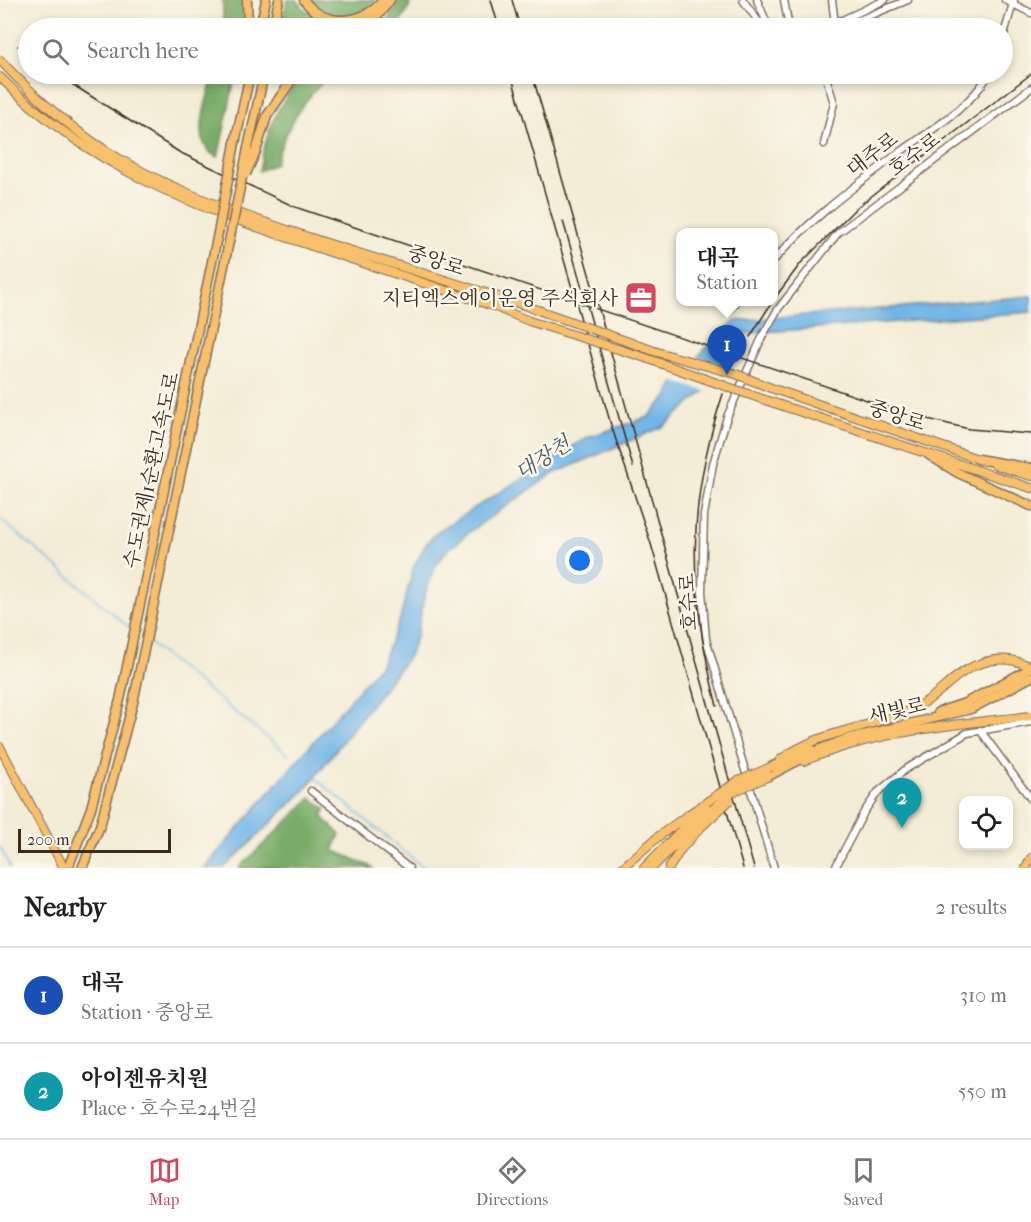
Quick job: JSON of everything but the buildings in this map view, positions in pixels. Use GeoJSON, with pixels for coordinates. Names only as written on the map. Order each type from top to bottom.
{"type":"FeatureCollection","features":[{"type":"Feature","properties":{"kind":"highway"},"geometry":{"type":"LineString","coordinates":[[247,0],[248,18]]}},
{"type":"Feature","properties":{"kind":"highway"},"geometry":{"type":"LineString","coordinates":[[262,18],[266,0]]}},
{"type":"Feature","properties":{"kind":"highway"},"geometry":{"type":"LineString","coordinates":[[275,18],[279,0]]}},
{"type":"Feature","properties":{"kind":"highway"},"geometry":{"type":"LineString","coordinates":[[304,0],[325,16],[336,18]]}},
{"type":"Feature","properties":{"kind":"highway"},"geometry":{"type":"LineString","coordinates":[[353,18],[369,13],[383,0]]}},
{"type":"Feature","properties":{"kind":"highway"},"geometry":{"type":"LineString","coordinates":[[374,18],[390,0]]}},
{"type":"Feature","properties":{"kind":"highway","name":"수도권제1순환고속도로"},"geometry":{"type":"LineString","coordinates":[[66,868],[91,808],[108,750],[218,233],[247,84]]}},
{"type":"Feature","properties":{"kind":"highway","name":"수도권제1순환고속도로"},"geometry":{"type":"LineString","coordinates":[[82,868],[100,826],[133,703],[239,191],[252,149],[262,84]]}},
{"type":"Feature","properties":{"kind":"highway"},"geometry":{"type":"LineString","coordinates":[[252,149],[267,116],[289,84]]}},
{"type":"Feature","properties":{"kind":"highway"},"geometry":{"type":"LineString","coordinates":[[929,455],[958,473],[1031,506]]}},
{"type":"Feature","properties":{"kind":"highway"},"geometry":{"type":"LineString","coordinates":[[978,459],[1031,468]]}},
{"type":"Feature","properties":{"kind":"highway","name":"새빛로"},"geometry":{"type":"LineString","coordinates":[[770,772],[823,742],[848,733],[947,711],[1026,677],[1031,668]]}},
{"type":"Feature","properties":{"kind":"main road","name":"중앙로"},"geometry":{"type":"LineString","coordinates":[[0,60],[18,77]]}},
{"type":"Feature","properties":{"kind":"main road","name":"중앙로"},"geometry":{"type":"LineString","coordinates":[[0,76],[26,102],[63,132],[108,161],[177,198],[493,306],[529,321],[640,356],[1031,488]]}},
{"type":"Feature","properties":{"kind":"main road","name":"중앙로"},"geometry":{"type":"LineString","coordinates":[[26,84],[69,124],[149,175],[206,201],[279,227],[521,304],[657,352],[736,374],[1031,476]]}},
{"type":"Feature","properties":{"kind":"main road"},"geometry":{"type":"LineString","coordinates":[[770,772],[788,754],[820,737],[907,711],[927,700],[972,666],[1008,659],[1031,668]]}},
{"type":"Feature","properties":{"kind":"main road"},"geometry":{"type":"LineString","coordinates":[[644,868],[714,801],[770,772],[828,751],[895,732],[1031,716]]}},
{"type":"Feature","properties":{"kind":"main road"},"geometry":{"type":"LineString","coordinates":[[0,747],[66,868]]}},
{"type":"Feature","properties":{"kind":"main road"},"geometry":{"type":"LineString","coordinates":[[622,868],[659,836],[695,820]]}},
{"type":"Feature","properties":{"kind":"main road"},"geometry":{"type":"LineString","coordinates":[[652,868],[695,820]]}},
{"type":"Feature","properties":{"kind":"main road"},"geometry":{"type":"LineString","coordinates":[[669,868],[695,820]]}},
{"type":"Feature","properties":{"kind":"main road"},"geometry":{"type":"LineString","coordinates":[[1026,868],[1031,858]]}},
{"type":"Feature","properties":{"kind":"street"},"geometry":{"type":"LineString","coordinates":[[743,0],[756,18]]}},
{"type":"Feature","properties":{"kind":"street"},"geometry":{"type":"LineString","coordinates":[[757,0],[765,18]]}},
{"type":"Feature","properties":{"kind":"street"},"geometry":{"type":"LineString","coordinates":[[784,0],[787,18]]}},
{"type":"Feature","properties":{"kind":"street"},"geometry":{"type":"LineString","coordinates":[[832,0],[835,18]]}},
{"type":"Feature","properties":{"kind":"street"},"geometry":{"type":"LineString","coordinates":[[852,18],[885,0]]}},
{"type":"Feature","properties":{"kind":"street"},"geometry":{"type":"LineString","coordinates":[[859,18],[908,0]]}},
{"type":"Feature","properties":{"kind":"street"},"geometry":{"type":"LineString","coordinates":[[1005,0],[1014,2],[1031,13]]}},
{"type":"Feature","properties":{"kind":"street"},"geometry":{"type":"LineString","coordinates":[[1009,18],[1014,2]]}},
{"type":"Feature","properties":{"kind":"street"},"geometry":{"type":"LineString","coordinates":[[824,144],[834,103],[828,84]]}},
{"type":"Feature","properties":{"kind":"street","name":"대주로"},"geometry":{"type":"LineString","coordinates":[[778,255],[797,233],[956,111],[983,84]]}},
{"type":"Feature","properties":{"kind":"street","name":"호수로"},"geometry":{"type":"LineString","coordinates":[[774,868],[706,639],[702,591],[704,514],[713,464],[728,417],[763,335],[778,309],[838,233],[1031,88]]}},
{"type":"Feature","properties":{"kind":"street"},"geometry":{"type":"LineString","coordinates":[[728,310],[732,306]]}},
{"type":"Feature","properties":{"kind":"street"},"geometry":{"type":"LineString","coordinates":[[835,868],[864,812],[878,792],[920,759],[967,733],[1031,722]]}},
{"type":"Feature","properties":{"kind":"street"},"geometry":{"type":"LineString","coordinates":[[980,730],[1031,799]]}},
{"type":"Feature","properties":{"kind":"street"},"geometry":{"type":"LineString","coordinates":[[311,791],[409,868]]}},
{"type":"Feature","properties":{"kind":"green space"},"geometry":{"type":"Polygon","coordinates":[[[223,0],[243,0],[243,18],[223,18],[223,0]]]}},
{"type":"Feature","properties":{"kind":"green space"},"geometry":{"type":"Polygon","coordinates":[[[287,0],[297,0],[310,14],[317,18],[283,18],[287,0]]]}},
{"type":"Feature","properties":{"kind":"green space"},"geometry":{"type":"Polygon","coordinates":[[[308,0],[376,0],[360,12],[342,16],[324,11],[308,0]]]}},
{"type":"Feature","properties":{"kind":"green space"},"geometry":{"type":"Polygon","coordinates":[[[399,0],[410,0],[409,8],[403,18],[388,18],[399,0]]]}},
{"type":"Feature","properties":{"kind":"green space"},"geometry":{"type":"Polygon","coordinates":[[[211,84],[234,84],[218,157],[209,151],[204,143],[202,120],[211,84]]]}},
{"type":"Feature","properties":{"kind":"green space"},"geometry":{"type":"Polygon","coordinates":[[[295,84],[321,84],[296,115],[275,164],[259,171],[269,131],[295,84]]]}},
{"type":"Feature","properties":{"kind":"green space"},"geometry":{"type":"Polygon","coordinates":[[[311,798],[326,809],[322,816],[340,835],[333,850],[374,868],[239,868],[311,798]]]}},
{"type":"Feature","properties":{"kind":"water"},"geometry":{"type":"Polygon","coordinates":[[[1031,296],[1031,312],[739,334],[707,389],[664,426],[553,474],[469,532],[444,554],[436,565],[424,597],[417,634],[409,656],[304,791],[224,868],[204,868],[381,664],[400,619],[414,566],[426,544],[438,531],[586,438],[648,417],[668,396],[675,382],[722,331],[736,321],[1031,296]]]}},
{"type":"Feature","properties":{"kind":"pier"},"geometry":{"type":"Polygon","coordinates":[[[695,356],[724,366],[708,392],[672,381],[695,356]]]}},
{"type":"Feature","properties":{"kind":"waterway"},"geometry":{"type":"LineString","coordinates":[[0,519],[131,629]]}},
{"type":"Feature","properties":{"kind":"waterway"},"geometry":{"type":"LineString","coordinates":[[149,643],[289,755]]}},
{"type":"Feature","properties":{"kind":"waterway"},"geometry":{"type":"LineString","coordinates":[[314,777],[424,868]]}},
{"type":"Feature","properties":{"kind":"waterway"},"geometry":{"type":"LineString","coordinates":[[0,847],[10,868]]}},
{"type":"Feature","properties":{"kind":"railway"},"geometry":{"type":"LineString","coordinates":[[491,0],[496,18]]}},
{"type":"Feature","properties":{"kind":"railway"},"geometry":{"type":"LineString","coordinates":[[512,0],[517,18]]}},
{"type":"Feature","properties":{"kind":"railway"},"geometry":{"type":"LineString","coordinates":[[778,294],[801,263],[856,208],[1031,74]]}},
{"type":"Feature","properties":{"kind":"railway"},"geometry":{"type":"LineString","coordinates":[[72,84],[179,152],[295,207],[911,415],[969,429],[1031,434]]}},
{"type":"Feature","properties":{"kind":"railway"},"geometry":{"type":"LineString","coordinates":[[514,84],[611,425],[651,544],[743,868]]}},
{"type":"Feature","properties":{"kind":"railway"},"geometry":{"type":"LineString","coordinates":[[535,84],[754,868]]}},
{"type":"Feature","properties":{"kind":"railway"},"geometry":{"type":"LineString","coordinates":[[563,221],[633,467]]}},
{"type":"Feature","properties":{"kind":"railway"},"geometry":{"type":"LineString","coordinates":[[750,337],[769,306]]}},
{"type":"Feature","properties":{"kind":"railway"},"geometry":{"type":"LineString","coordinates":[[717,706],[700,625],[695,549],[702,474],[723,394]]}},
{"type":"Feature","properties":{"kind":"place","name":"지티엑스에이운영 주식회사"},"geometry":{"type":"Point","coordinates":[641,298]}},
{"type":"Feature","properties":{"kind":"place","name":"대곡"},"geometry":{"type":"Point","coordinates":[727,375]}},
{"type":"Feature","properties":{"kind":"place","name":"아이젠유치원"},"geometry":{"type":"Point","coordinates":[902,828]}},
{"type":"Feature","properties":{"kind":"water label","name":"대장천"},"geometry":{"type":"Point","coordinates":[543,458]}}]}
